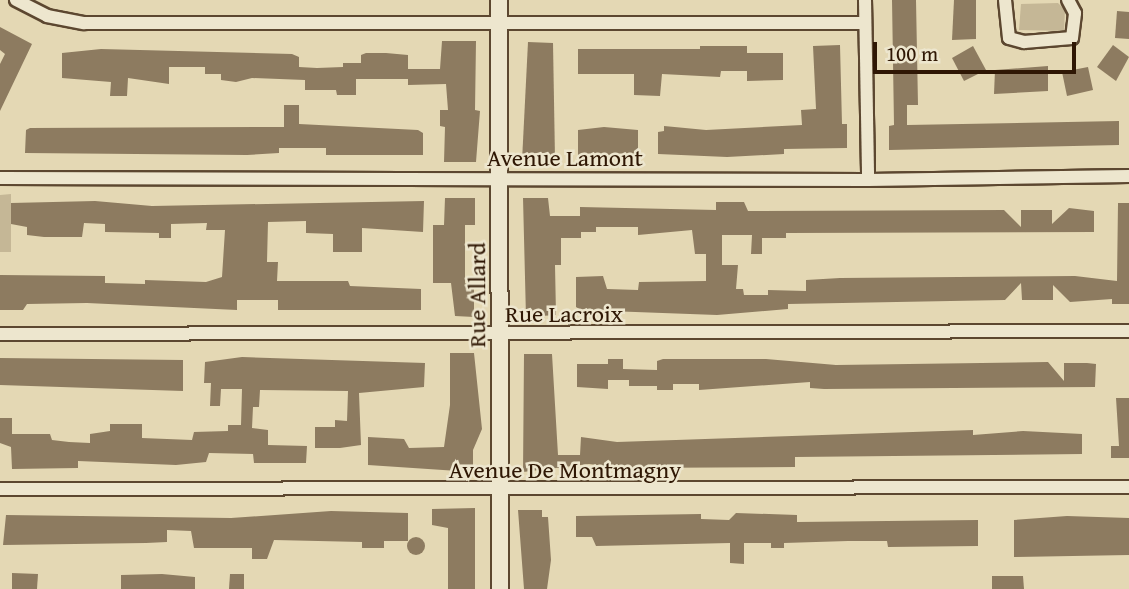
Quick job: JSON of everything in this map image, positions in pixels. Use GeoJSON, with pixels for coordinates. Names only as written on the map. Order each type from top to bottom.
{"type":"FeatureCollection","features":[{"type":"Feature","properties":{"kind":"street"},"geometry":{"type":"LineString","coordinates":[[16,0],[47,16],[84,23],[865,23]]}},
{"type":"Feature","properties":{"kind":"street","name":"Rue Allard"},"geometry":{"type":"LineString","coordinates":[[499,0],[500,589]]}},
{"type":"Feature","properties":{"kind":"street"},"geometry":{"type":"LineString","coordinates":[[865,0],[868,180]]}},
{"type":"Feature","properties":{"kind":"street"},"geometry":{"type":"LineString","coordinates":[[1006,0],[1009,38],[1024,42],[1072,38],[1075,13],[1068,0]]}},
{"type":"Feature","properties":{"kind":"street","name":"Avenue Lamont"},"geometry":{"type":"LineString","coordinates":[[0,178],[868,180],[1129,176]]}},
{"type":"Feature","properties":{"kind":"street","name":"Rue Lacroix"},"geometry":{"type":"LineString","coordinates":[[0,334],[499,336],[1129,331]]}},
{"type":"Feature","properties":{"kind":"street","name":"Avenue De Montmagny"},"geometry":{"type":"LineString","coordinates":[[0,489],[500,491],[1129,487]]}},
{"type":"Feature","properties":{"kind":"shaded area"},"geometry":{"type":"Polygon","coordinates":[[[1058,3],[1065,10],[1064,31],[1019,30],[1021,4],[1058,3]]]}},
{"type":"Feature","properties":{"kind":"shaded area"},"geometry":{"type":"Polygon","coordinates":[[[11,194],[11,252],[0,252],[0,195],[11,194]]]}},
{"type":"Feature","properties":{"kind":"building"},"geometry":{"type":"Polygon","coordinates":[[[892,0],[916,0],[918,105],[907,105],[907,125],[1119,121],[1119,145],[889,150],[889,126],[894,125],[892,0]]]}},
{"type":"Feature","properties":{"kind":"building"},"geometry":{"type":"Polygon","coordinates":[[[954,0],[976,0],[976,39],[952,40],[954,0]]]}},
{"type":"Feature","properties":{"kind":"building"},"geometry":{"type":"Polygon","coordinates":[[[1117,11],[1129,12],[1129,39],[1115,38],[1117,11]]]}},
{"type":"Feature","properties":{"kind":"building"},"geometry":{"type":"Polygon","coordinates":[[[0,27],[32,44],[0,111],[0,64],[5,54],[0,50],[0,27]]]}},
{"type":"Feature","properties":{"kind":"building"},"geometry":{"type":"Polygon","coordinates":[[[442,41],[476,41],[475,110],[480,111],[476,162],[444,162],[445,127],[440,126],[440,110],[448,110],[446,84],[408,85],[408,79],[356,79],[356,95],[337,95],[336,90],[305,90],[305,80],[252,78],[236,82],[221,80],[221,74],[205,74],[205,67],[169,67],[169,84],[128,78],[127,96],[110,96],[111,82],[62,78],[62,53],[101,49],[292,54],[299,57],[299,67],[317,68],[343,67],[343,63],[361,63],[361,55],[366,53],[386,53],[408,55],[408,69],[440,69],[442,41]]]}},
{"type":"Feature","properties":{"kind":"building"},"geometry":{"type":"Polygon","coordinates":[[[528,42],[553,43],[555,159],[550,161],[522,161],[528,42]]]}},
{"type":"Feature","properties":{"kind":"building"},"geometry":{"type":"Polygon","coordinates":[[[840,45],[842,124],[847,124],[847,148],[784,149],[784,154],[727,157],[658,154],[658,132],[664,131],[664,126],[706,130],[802,125],[801,110],[816,109],[813,46],[840,45]]]}},
{"type":"Feature","properties":{"kind":"building"},"geometry":{"type":"Polygon","coordinates":[[[1113,45],[1129,57],[1116,81],[1097,67],[1113,45]]]}},
{"type":"Feature","properties":{"kind":"building"},"geometry":{"type":"Polygon","coordinates":[[[700,46],[747,46],[747,53],[783,53],[783,80],[747,81],[747,71],[721,71],[720,77],[662,74],[660,96],[634,95],[634,74],[578,74],[578,49],[700,49],[700,46]]]}},
{"type":"Feature","properties":{"kind":"building"},"geometry":{"type":"Polygon","coordinates":[[[973,46],[986,70],[964,81],[952,58],[973,46]]]}},
{"type":"Feature","properties":{"kind":"building"},"geometry":{"type":"Polygon","coordinates":[[[1048,66],[1048,91],[994,94],[995,70],[1048,66]]]}},
{"type":"Feature","properties":{"kind":"building"},"geometry":{"type":"Polygon","coordinates":[[[1088,67],[1093,90],[1067,96],[1062,72],[1088,67]]]}},
{"type":"Feature","properties":{"kind":"building"},"geometry":{"type":"Polygon","coordinates":[[[284,105],[299,105],[299,124],[418,130],[423,133],[423,155],[326,155],[326,148],[279,148],[279,153],[247,155],[25,153],[26,130],[30,128],[284,127],[284,105]]]}},
{"type":"Feature","properties":{"kind":"building"},"geometry":{"type":"Polygon","coordinates":[[[604,127],[638,130],[638,156],[578,155],[578,130],[604,127]]]}},
{"type":"Feature","properties":{"kind":"building"},"geometry":{"type":"Polygon","coordinates":[[[445,198],[475,198],[475,225],[465,225],[465,283],[474,283],[474,317],[455,316],[451,283],[433,283],[433,225],[444,225],[445,198]]]}},
{"type":"Feature","properties":{"kind":"building"},"geometry":{"type":"Polygon","coordinates":[[[523,198],[548,198],[550,216],[580,216],[580,207],[716,210],[716,202],[744,202],[748,211],[1004,210],[1021,227],[1021,210],[1052,210],[1052,224],[1069,208],[1094,211],[1094,232],[786,233],[786,238],[762,238],[762,254],[751,254],[752,235],[722,235],[722,265],[738,265],[736,289],[743,289],[744,295],[768,295],[768,290],[806,291],[806,280],[840,278],[1075,276],[1117,281],[1118,203],[1129,203],[1129,304],[1112,304],[1112,299],[1070,302],[1053,285],[1053,300],[1022,300],[1021,283],[1005,300],[788,304],[788,309],[717,315],[581,310],[576,307],[576,277],[603,276],[607,289],[638,290],[639,282],[706,281],[706,254],[695,254],[692,230],[638,235],[638,227],[596,227],[596,232],[581,232],[581,238],[561,238],[561,265],[555,265],[556,315],[526,317],[523,198]]]}},
{"type":"Feature","properties":{"kind":"building"},"geometry":{"type":"Polygon","coordinates":[[[95,201],[152,206],[424,201],[423,232],[362,228],[362,252],[333,252],[333,234],[306,233],[306,221],[268,222],[267,262],[278,262],[277,281],[348,281],[350,286],[421,289],[421,310],[278,310],[278,300],[237,300],[237,310],[87,303],[27,304],[23,310],[0,310],[0,275],[105,276],[105,283],[145,284],[145,280],[206,282],[222,277],[225,230],[206,230],[207,223],[171,224],[171,238],[159,238],[159,233],[105,232],[105,224],[84,223],[82,237],[44,237],[27,235],[27,227],[11,224],[11,203],[95,201]]]}},
{"type":"Feature","properties":{"kind":"building"},"geometry":{"type":"Polygon","coordinates":[[[450,353],[474,353],[482,429],[473,450],[473,472],[368,465],[368,437],[404,439],[409,448],[444,447],[450,405],[450,353]]]}},
{"type":"Feature","properties":{"kind":"building"},"geometry":{"type":"Polygon","coordinates":[[[524,354],[552,354],[558,455],[580,455],[581,437],[617,442],[973,430],[973,435],[1023,431],[1082,434],[1082,454],[795,457],[795,467],[618,468],[589,464],[523,472],[524,354]]]}},
{"type":"Feature","properties":{"kind":"building"},"geometry":{"type":"Polygon","coordinates":[[[242,357],[425,363],[424,387],[359,393],[361,445],[340,448],[315,448],[315,427],[335,427],[335,420],[347,421],[348,391],[260,390],[259,407],[253,407],[252,428],[268,430],[268,445],[307,446],[306,463],[254,463],[253,454],[209,453],[206,462],[176,465],[78,461],[78,468],[12,469],[11,447],[0,443],[0,418],[12,418],[12,434],[50,434],[52,440],[69,442],[90,443],[90,434],[110,431],[110,424],[142,424],[142,438],[192,440],[194,432],[228,431],[228,425],[241,425],[242,389],[221,389],[220,406],[210,406],[211,383],[204,383],[205,362],[242,357]]]}},
{"type":"Feature","properties":{"kind":"building"},"geometry":{"type":"Polygon","coordinates":[[[0,358],[183,360],[183,391],[0,385],[0,358]]]}},
{"type":"Feature","properties":{"kind":"building"},"geometry":{"type":"Polygon","coordinates":[[[608,359],[623,359],[623,369],[657,370],[657,361],[663,359],[766,359],[836,365],[1048,362],[1064,381],[1064,363],[1096,364],[1095,387],[824,389],[810,388],[810,382],[699,390],[699,384],[673,384],[673,390],[657,390],[657,386],[629,386],[629,380],[608,380],[608,389],[577,387],[577,364],[608,364],[608,359]]]}},
{"type":"Feature","properties":{"kind":"building"},"geometry":{"type":"Polygon","coordinates":[[[1116,398],[1129,398],[1129,458],[1111,458],[1111,446],[1119,446],[1116,398]]]}},
{"type":"Feature","properties":{"kind":"building"},"geometry":{"type":"Polygon","coordinates":[[[475,508],[475,589],[448,589],[448,528],[432,525],[432,509],[475,508]]]}},
{"type":"Feature","properties":{"kind":"building"},"geometry":{"type":"Polygon","coordinates":[[[518,510],[542,510],[542,517],[548,517],[551,560],[547,589],[524,589],[518,510]]]}},
{"type":"Feature","properties":{"kind":"building"},"geometry":{"type":"Polygon","coordinates":[[[331,511],[408,513],[408,541],[384,541],[384,548],[362,548],[362,542],[274,540],[267,559],[252,559],[252,548],[194,548],[191,531],[167,530],[167,542],[3,545],[6,515],[231,518],[331,511]]]}},
{"type":"Feature","properties":{"kind":"building"},"geometry":{"type":"Polygon","coordinates":[[[736,513],[797,515],[797,522],[978,520],[978,546],[888,547],[887,541],[848,541],[784,543],[784,548],[771,548],[771,543],[744,543],[744,564],[730,563],[730,543],[596,546],[592,537],[576,537],[576,516],[701,514],[701,519],[729,520],[736,513]]]}},
{"type":"Feature","properties":{"kind":"building"},"geometry":{"type":"Polygon","coordinates":[[[1067,516],[1129,518],[1129,555],[1014,557],[1014,520],[1067,516]]]}},
{"type":"Feature","properties":{"kind":"building"},"geometry":{"type":"Polygon","coordinates":[[[412,537],[420,537],[425,546],[423,553],[412,555],[407,550],[407,542],[412,537]]]}},
{"type":"Feature","properties":{"kind":"building"},"geometry":{"type":"Polygon","coordinates":[[[12,573],[38,574],[37,589],[12,589],[12,573]]]}},
{"type":"Feature","properties":{"kind":"building"},"geometry":{"type":"Polygon","coordinates":[[[162,574],[195,577],[195,589],[121,589],[121,575],[162,574]]]}},
{"type":"Feature","properties":{"kind":"building"},"geometry":{"type":"Polygon","coordinates":[[[230,574],[244,574],[244,589],[229,589],[230,574]]]}},
{"type":"Feature","properties":{"kind":"building"},"geometry":{"type":"Polygon","coordinates":[[[992,576],[1023,576],[1024,589],[992,589],[992,576]]]}}]}
